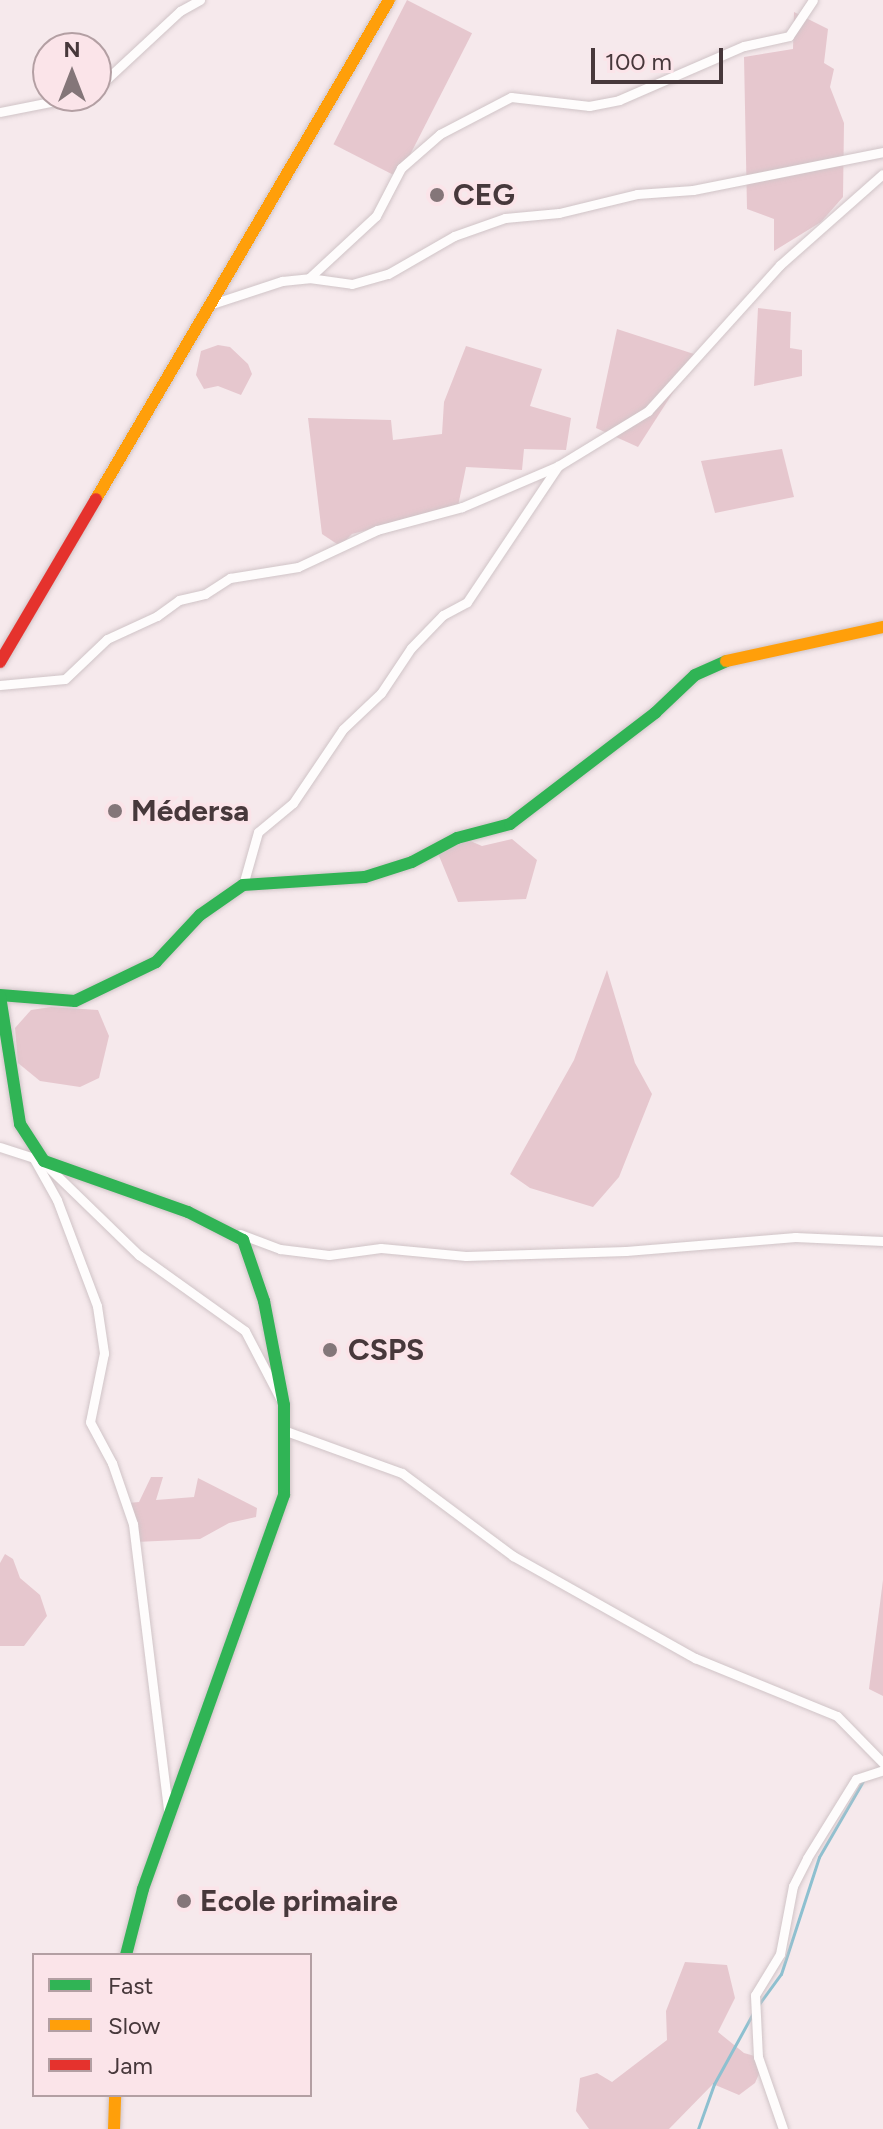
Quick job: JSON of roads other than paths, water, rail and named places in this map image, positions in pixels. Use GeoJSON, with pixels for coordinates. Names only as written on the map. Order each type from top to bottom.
{"type":"FeatureCollection","features":[{"type":"Feature","properties":{"kind":"street"},"geometry":{"type":"LineString","coordinates":[[112,74],[180,11],[200,0]]}},
{"type":"Feature","properties":{"kind":"street"},"geometry":{"type":"LineString","coordinates":[[0,662],[389,0]]}},
{"type":"Feature","properties":{"kind":"street"},"geometry":{"type":"LineString","coordinates":[[309,278],[376,216],[401,168],[440,134],[511,97],[589,106],[619,100],[744,46],[789,36],[813,0]]}},
{"type":"Feature","properties":{"kind":"street"},"geometry":{"type":"LineString","coordinates":[[0,112],[32,106]]}},
{"type":"Feature","properties":{"kind":"street"},"geometry":{"type":"LineString","coordinates":[[212,304],[256,287],[309,278],[352,284],[388,274],[454,236],[505,218],[559,213],[637,194],[693,190],[883,152]]}},
{"type":"Feature","properties":{"kind":"street"},"geometry":{"type":"LineString","coordinates":[[0,685],[65,679],[107,639],[157,616],[179,600],[205,594],[230,578],[298,567],[377,530],[462,507],[558,466],[648,411],[780,265],[883,174]]}},
{"type":"Feature","properties":{"kind":"street"},"geometry":{"type":"LineString","coordinates":[[243,885],[258,832],[293,803],[343,729],[381,693],[411,648],[443,615],[467,602],[558,466]]}},
{"type":"Feature","properties":{"kind":"street"},"geometry":{"type":"LineString","coordinates":[[169,1818],[133,1524],[112,1463],[90,1422],[104,1353],[97,1306],[57,1200],[20,1124],[0,995],[75,1001],[156,962],[200,915],[243,885],[365,877],[412,862],[457,838],[510,824],[655,713],[695,675],[717,663],[883,627]]}},
{"type":"Feature","properties":{"kind":"street"},"geometry":{"type":"LineString","coordinates":[[0,1147],[280,1249],[329,1255],[381,1248],[466,1256],[596,1252],[795,1237],[883,1241]]}},
{"type":"Feature","properties":{"kind":"street"},"geometry":{"type":"LineString","coordinates":[[39,1159],[139,1255],[245,1331],[284,1405]]}},
{"type":"Feature","properties":{"kind":"street"},"geometry":{"type":"LineString","coordinates":[[127,1953],[169,1818],[276,1524],[287,1480],[284,1405],[264,1301],[249,1249],[237,1233]]}},
{"type":"Feature","properties":{"kind":"street"},"geometry":{"type":"LineString","coordinates":[[286,1431],[402,1473],[513,1556],[695,1658],[837,1716],[883,1763]]}},
{"type":"Feature","properties":{"kind":"street"},"geometry":{"type":"LineString","coordinates":[[783,2129],[758,2057],[755,1995],[780,1954],[793,1886],[807,1858],[856,1779],[883,1770]]}},
{"type":"Feature","properties":{"kind":"street"},"geometry":{"type":"LineString","coordinates":[[114,2129],[115,2097]]}},
{"type":"Feature","properties":{"kind":"waterway"},"geometry":{"type":"LineString","coordinates":[[759,2004],[781,1974],[819,1857],[863,1781]]}},
{"type":"Feature","properties":{"kind":"waterway"},"geometry":{"type":"LineString","coordinates":[[698,2129],[714,2084],[753,2013]]}},
{"type":"Feature","properties":{"kind":"place","name":"CEG"},"geometry":{"type":"Point","coordinates":[437,195]}},
{"type":"Feature","properties":{"kind":"place","name":"Médersa"},"geometry":{"type":"Point","coordinates":[115,811]}},
{"type":"Feature","properties":{"kind":"place","name":"CSPS"},"geometry":{"type":"Point","coordinates":[330,1350]}},
{"type":"Feature","properties":{"kind":"place","name":"Ecole primaire"},"geometry":{"type":"Point","coordinates":[184,1901]}}]}
